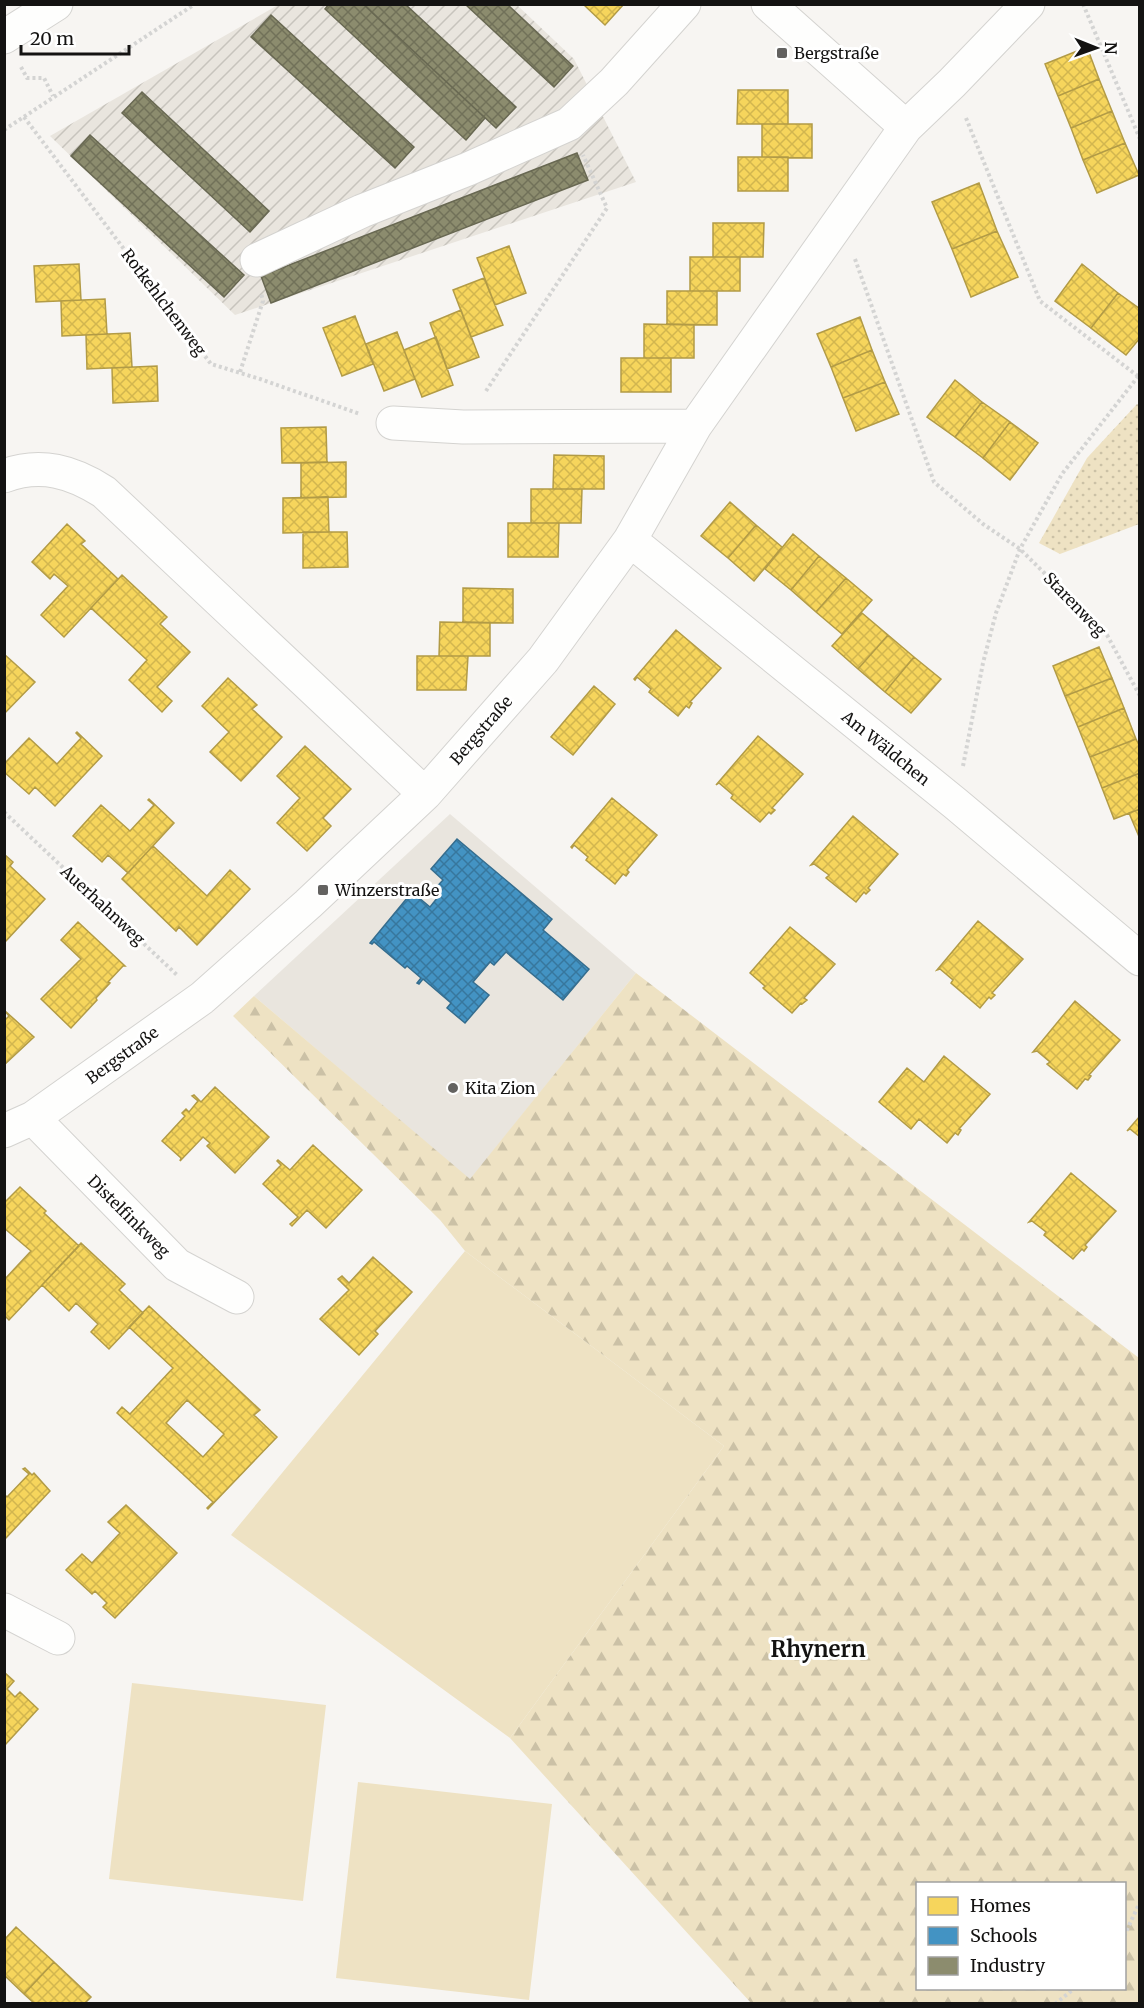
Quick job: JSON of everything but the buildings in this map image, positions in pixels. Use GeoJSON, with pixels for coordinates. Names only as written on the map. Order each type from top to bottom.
{"type":"FeatureCollection","features":[{"type":"Feature","properties":{"kind":"street"},"geometry":{"type":"LineString","coordinates":[[5,37],[56,4]]}},
{"type":"Feature","properties":{"kind":"street"},"geometry":{"type":"LineString","coordinates":[[256,260],[363,211],[468,169],[569,124],[614,82],[684,4]]}},
{"type":"Feature","properties":{"kind":"street"},"geometry":{"type":"LineString","coordinates":[[768,4],[906,127]]}},
{"type":"Feature","properties":{"kind":"street","name":"Bergstraße"},"geometry":{"type":"LineString","coordinates":[[19,1125],[202,998],[308,904],[425,794],[543,660],[630,540],[696,426],[906,127],[1028,4]]}},
{"type":"Feature","properties":{"kind":"street"},"geometry":{"type":"LineString","coordinates":[[393,423],[463,427],[696,426]]}},
{"type":"Feature","properties":{"kind":"street"},"geometry":{"type":"LineString","coordinates":[[4,476],[19,470],[55,470],[84,479],[104,492],[425,794]]}},
{"type":"Feature","properties":{"kind":"street","name":"Am Wäldchen"},"geometry":{"type":"LineString","coordinates":[[630,540],[956,804],[1140,959]]}},
{"type":"Feature","properties":{"kind":"street","name":"Distelfinkweg"},"geometry":{"type":"LineString","coordinates":[[19,1125],[177,1265],[237,1297]]}},
{"type":"Feature","properties":{"kind":"street"},"geometry":{"type":"LineString","coordinates":[[4,1610],[58,1638]]}},
{"type":"Feature","properties":{"kind":"path"},"geometry":{"type":"LineString","coordinates":[[4,130],[195,4]]}},
{"type":"Feature","properties":{"kind":"path"},"geometry":{"type":"LineString","coordinates":[[1083,4],[1140,139]]}},
{"type":"Feature","properties":{"kind":"path"},"geometry":{"type":"LineString","coordinates":[[5,37],[27,78],[44,78],[53,96]]}},
{"type":"Feature","properties":{"kind":"path"},"geometry":{"type":"LineString","coordinates":[[952,83],[1040,301],[1139,376],[1062,474],[1020,549],[996,613],[983,663],[956,804]]}},
{"type":"Feature","properties":{"kind":"path","name":"Rotkehlchenweg"},"geometry":{"type":"LineString","coordinates":[[24,117],[211,364],[381,422],[393,423]]}},
{"type":"Feature","properties":{"kind":"path"},"geometry":{"type":"LineString","coordinates":[[463,427],[607,208],[569,124]]}},
{"type":"Feature","properties":{"kind":"path"},"geometry":{"type":"LineString","coordinates":[[841,219],[934,482],[983,524],[1020,549]]}},
{"type":"Feature","properties":{"kind":"path"},"geometry":{"type":"LineString","coordinates":[[240,372],[263,301],[255,273],[256,260]]}},
{"type":"Feature","properties":{"kind":"path","name":"Starenweg"},"geometry":{"type":"LineString","coordinates":[[1020,549],[1107,635],[1140,696]]}},
{"type":"Feature","properties":{"kind":"path","name":"Auerhahnweg"},"geometry":{"type":"LineString","coordinates":[[4,812],[202,998]]}},
{"type":"Feature","properties":{"kind":"path"},"geometry":{"type":"LineString","coordinates":[[1126,1934],[1140,1902]]}},
{"type":"Feature","properties":{"kind":"path"},"geometry":{"type":"LineString","coordinates":[[1054,2004],[1074,1990]]}},
{"type":"Feature","properties":{"kind":"shaded area"},"geometry":{"type":"Polygon","coordinates":[[[278,5],[517,5],[574,59],[636,182],[235,315],[50,136],[278,5]]]}},
{"type":"Feature","properties":{"kind":"shaded area","name":"Kita Zion"},"geometry":{"type":"Polygon","coordinates":[[[450,814],[636,973],[470,1180],[254,996],[450,814]]]}},
{"type":"Feature","properties":{"kind":"green space"},"geometry":{"type":"Polygon","coordinates":[[[1137,404],[1140,406],[1139,524],[1060,554],[1039,543],[1087,458],[1137,404]]]}},
{"type":"Feature","properties":{"kind":"green space"},"geometry":{"type":"Polygon","coordinates":[[[636,973],[1139,1358],[1139,2003],[751,2003],[510,1738],[724,1446],[465,1251],[440,1220],[233,1016],[254,996],[470,1179],[636,973]]]}},
{"type":"Feature","properties":{"kind":"green space"},"geometry":{"type":"Polygon","coordinates":[[[465,1251],[724,1446],[510,1738],[231,1535],[465,1251]]]}},
{"type":"Feature","properties":{"kind":"green space"},"geometry":{"type":"Polygon","coordinates":[[[132,1683],[326,1705],[303,1901],[109,1879],[132,1683]]]}},
{"type":"Feature","properties":{"kind":"green space"},"geometry":{"type":"Polygon","coordinates":[[[358,1782],[552,1804],[529,2000],[336,1978],[358,1782]]]}},
{"type":"Feature","properties":{"kind":"place","name":"Bergstraße"},"geometry":{"type":"Point","coordinates":[782,53]}},
{"type":"Feature","properties":{"kind":"place","name":"Winzerstraße"},"geometry":{"type":"Point","coordinates":[323,890]}},
{"type":"Feature","properties":{"kind":"place","name":"Kita Zion"},"geometry":{"type":"Point","coordinates":[453,1088]}},
{"type":"Feature","properties":{"kind":"district","name":"Rhynern"},"geometry":{"type":"Point","coordinates":[818,1649]}}]}
